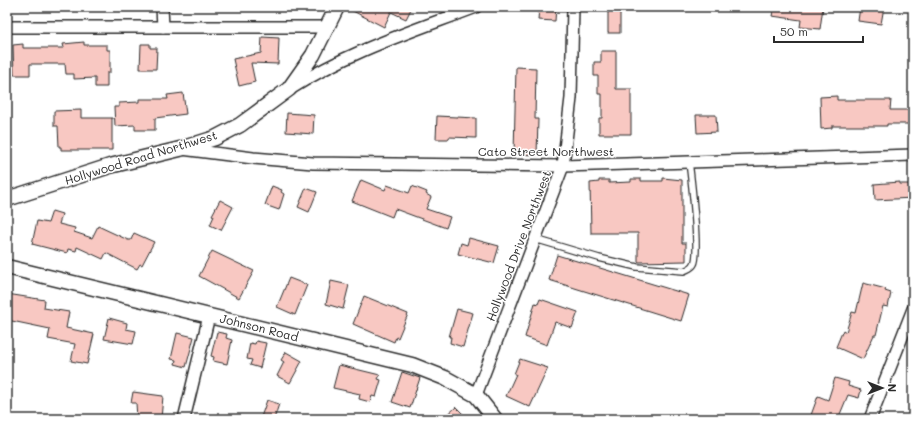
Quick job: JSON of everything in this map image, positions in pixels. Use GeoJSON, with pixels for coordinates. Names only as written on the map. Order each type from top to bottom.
{"type":"FeatureCollection","features":[{"type":"Feature","properties":{"kind":"street"},"geometry":{"type":"LineString","coordinates":[[162,7],[163,27]]}},
{"type":"Feature","properties":{"kind":"street","name":"Hollywood Road Northwest"},"geometry":{"type":"LineString","coordinates":[[7,199],[110,166],[180,149],[215,138],[240,125],[289,89],[313,55],[337,7]]}},
{"type":"Feature","properties":{"kind":"street"},"geometry":{"type":"LineString","coordinates":[[289,89],[320,69],[356,52],[476,7]]}},
{"type":"Feature","properties":{"kind":"street","name":"Hollywood Drive Northwest"},"geometry":{"type":"LineString","coordinates":[[476,395],[563,166],[571,98],[573,7]]}},
{"type":"Feature","properties":{"kind":"street"},"geometry":{"type":"LineString","coordinates":[[7,27],[327,27]]}},
{"type":"Feature","properties":{"kind":"street","name":"Cato Street Northwest"},"geometry":{"type":"LineString","coordinates":[[180,149],[253,158],[313,163],[563,166],[913,155]]}},
{"type":"Feature","properties":{"kind":"street","name":"Johnson Road"},"geometry":{"type":"LineString","coordinates":[[7,268],[412,365],[445,378],[476,395],[496,419]]}},
{"type":"Feature","properties":{"kind":"street"},"geometry":{"type":"LineString","coordinates":[[870,419],[913,309]]}},
{"type":"Feature","properties":{"kind":"street"},"geometry":{"type":"LineString","coordinates":[[184,419],[209,316]]}},
{"type":"Feature","properties":{"kind":"lane"},"geometry":{"type":"LineString","coordinates":[[535,239],[638,268],[684,271],[691,268],[696,259],[689,162]]}},
{"type":"Feature","properties":{"kind":"building"},"geometry":{"type":"Polygon","coordinates":[[[345,7],[412,7],[406,19],[391,12],[384,27],[345,7]]]}},
{"type":"Feature","properties":{"kind":"building"},"geometry":{"type":"Polygon","coordinates":[[[539,7],[556,7],[555,21],[538,20],[539,7]]]}},
{"type":"Feature","properties":{"kind":"building"},"geometry":{"type":"Polygon","coordinates":[[[608,7],[620,7],[620,33],[608,33],[608,7]]]}},
{"type":"Feature","properties":{"kind":"building"},"geometry":{"type":"Polygon","coordinates":[[[774,7],[823,7],[820,29],[800,27],[801,20],[772,16],[774,7]]]}},
{"type":"Feature","properties":{"kind":"building"},"geometry":{"type":"Polygon","coordinates":[[[860,7],[884,7],[881,24],[858,21],[860,7]]]}},
{"type":"Feature","properties":{"kind":"building"},"geometry":{"type":"Polygon","coordinates":[[[262,37],[279,38],[278,64],[251,63],[255,82],[239,86],[233,59],[261,53],[262,37]]]}},
{"type":"Feature","properties":{"kind":"building"},"geometry":{"type":"Polygon","coordinates":[[[84,42],[84,45],[107,45],[107,50],[110,50],[110,73],[107,73],[107,87],[95,87],[95,78],[74,79],[74,74],[66,74],[65,64],[30,64],[30,75],[14,75],[13,45],[23,44],[23,48],[64,48],[63,44],[84,42]]]}},
{"type":"Feature","properties":{"kind":"building"},"geometry":{"type":"Polygon","coordinates":[[[141,44],[150,44],[150,48],[157,48],[156,69],[140,69],[141,44]]]}},
{"type":"Feature","properties":{"kind":"building"},"geometry":{"type":"Polygon","coordinates":[[[601,51],[616,51],[616,89],[631,89],[631,134],[599,134],[599,118],[602,118],[602,94],[598,94],[598,76],[594,76],[594,62],[601,62],[601,51]]]}},
{"type":"Feature","properties":{"kind":"building"},"geometry":{"type":"Polygon","coordinates":[[[516,67],[536,68],[535,119],[538,119],[537,155],[514,154],[516,67]]]}},
{"type":"Feature","properties":{"kind":"building"},"geometry":{"type":"Polygon","coordinates":[[[183,93],[186,114],[155,118],[155,130],[135,130],[135,125],[115,126],[114,107],[119,107],[119,103],[139,102],[139,99],[168,99],[167,95],[183,93]]]}},
{"type":"Feature","properties":{"kind":"building"},"geometry":{"type":"Polygon","coordinates":[[[837,96],[837,100],[891,100],[890,110],[913,110],[913,124],[887,124],[887,126],[832,126],[832,128],[821,129],[820,97],[837,96]]]}},
{"type":"Feature","properties":{"kind":"building"},"geometry":{"type":"Polygon","coordinates":[[[81,110],[81,118],[112,118],[112,150],[61,150],[61,147],[59,147],[58,126],[54,126],[54,111],[81,110]]]}},
{"type":"Feature","properties":{"kind":"building"},"geometry":{"type":"Polygon","coordinates":[[[287,113],[314,115],[313,134],[286,132],[287,113]]]}},
{"type":"Feature","properties":{"kind":"building"},"geometry":{"type":"Polygon","coordinates":[[[696,115],[716,115],[717,132],[697,133],[696,115]]]}},
{"type":"Feature","properties":{"kind":"building"},"geometry":{"type":"Polygon","coordinates":[[[437,116],[476,118],[476,138],[449,137],[449,139],[436,139],[437,116]]]}},
{"type":"Feature","properties":{"kind":"building"},"geometry":{"type":"Polygon","coordinates":[[[663,178],[682,180],[682,243],[686,243],[686,261],[638,262],[638,233],[591,233],[590,183],[599,182],[599,180],[609,180],[609,183],[631,182],[631,179],[641,179],[641,181],[663,181],[663,178]]]}},
{"type":"Feature","properties":{"kind":"building"},"geometry":{"type":"Polygon","coordinates":[[[361,180],[385,190],[387,185],[409,193],[412,186],[427,192],[426,194],[431,197],[426,209],[450,217],[446,228],[395,209],[392,217],[352,201],[361,180]]]}},
{"type":"Feature","properties":{"kind":"building"},"geometry":{"type":"Polygon","coordinates":[[[900,182],[900,184],[913,184],[913,198],[875,200],[874,184],[900,182]]]}},
{"type":"Feature","properties":{"kind":"building"},"geometry":{"type":"Polygon","coordinates":[[[272,186],[282,190],[281,192],[284,194],[279,210],[265,205],[272,186]]]}},
{"type":"Feature","properties":{"kind":"building"},"geometry":{"type":"Polygon","coordinates":[[[306,188],[317,192],[309,212],[298,207],[306,188]]]}},
{"type":"Feature","properties":{"kind":"building"},"geometry":{"type":"Polygon","coordinates":[[[220,200],[233,207],[221,230],[210,225],[214,216],[212,215],[220,200]]]}},
{"type":"Feature","properties":{"kind":"building"},"geometry":{"type":"Polygon","coordinates":[[[52,211],[62,214],[59,224],[75,228],[74,232],[92,238],[98,226],[128,240],[131,240],[134,233],[154,242],[142,265],[140,264],[137,269],[106,253],[103,259],[77,247],[76,251],[68,249],[67,253],[32,244],[37,221],[48,223],[52,211]]]}},
{"type":"Feature","properties":{"kind":"building"},"geometry":{"type":"Polygon","coordinates":[[[469,238],[499,246],[494,263],[458,254],[461,243],[467,245],[469,238]]]}},
{"type":"Feature","properties":{"kind":"building"},"geometry":{"type":"Polygon","coordinates":[[[212,251],[254,271],[239,298],[199,276],[212,251]]]}},
{"type":"Feature","properties":{"kind":"building"},"geometry":{"type":"Polygon","coordinates":[[[557,255],[689,295],[681,321],[549,280],[557,255]]]}},
{"type":"Feature","properties":{"kind":"building"},"geometry":{"type":"Polygon","coordinates":[[[289,278],[307,285],[295,315],[277,307],[289,278]]]}},
{"type":"Feature","properties":{"kind":"building"},"geometry":{"type":"Polygon","coordinates":[[[331,281],[349,285],[343,309],[326,304],[331,281]]]}},
{"type":"Feature","properties":{"kind":"building"},"geometry":{"type":"Polygon","coordinates":[[[863,283],[886,289],[885,291],[891,293],[888,307],[883,306],[876,335],[874,335],[863,359],[836,347],[843,330],[846,332],[852,312],[856,313],[863,283]]]}},
{"type":"Feature","properties":{"kind":"building"},"geometry":{"type":"Polygon","coordinates":[[[7,294],[45,300],[44,308],[69,312],[66,328],[94,334],[87,364],[71,361],[75,344],[48,339],[50,329],[7,320],[7,294]]]}},
{"type":"Feature","properties":{"kind":"building"},"geometry":{"type":"Polygon","coordinates":[[[364,296],[408,314],[398,338],[396,337],[394,342],[353,324],[364,296]]]}},
{"type":"Feature","properties":{"kind":"building"},"geometry":{"type":"Polygon","coordinates":[[[540,299],[578,312],[572,328],[555,322],[547,345],[525,337],[535,303],[538,304],[540,299]]]}},
{"type":"Feature","properties":{"kind":"building"},"geometry":{"type":"Polygon","coordinates":[[[457,309],[473,313],[463,347],[450,343],[451,337],[449,337],[457,309]]]}},
{"type":"Feature","properties":{"kind":"building"},"geometry":{"type":"Polygon","coordinates":[[[109,318],[127,323],[126,329],[136,331],[133,344],[104,339],[109,318]]]}},
{"type":"Feature","properties":{"kind":"building"},"geometry":{"type":"Polygon","coordinates":[[[217,332],[227,334],[226,338],[232,340],[227,364],[213,361],[214,357],[211,356],[217,332]]]}},
{"type":"Feature","properties":{"kind":"building"},"geometry":{"type":"Polygon","coordinates":[[[177,333],[194,337],[186,367],[175,364],[176,360],[171,359],[177,333]]]}},
{"type":"Feature","properties":{"kind":"building"},"geometry":{"type":"Polygon","coordinates":[[[256,341],[266,343],[260,368],[250,365],[252,360],[247,359],[250,343],[255,344],[256,341]]]}},
{"type":"Feature","properties":{"kind":"building"},"geometry":{"type":"Polygon","coordinates":[[[286,352],[302,361],[290,383],[277,376],[284,362],[281,360],[286,352]]]}},
{"type":"Feature","properties":{"kind":"building"},"geometry":{"type":"Polygon","coordinates":[[[520,359],[548,368],[530,407],[506,396],[516,374],[514,374],[520,359]]]}},
{"type":"Feature","properties":{"kind":"building"},"geometry":{"type":"Polygon","coordinates":[[[339,365],[380,375],[378,379],[381,380],[376,397],[372,396],[370,402],[359,399],[360,394],[333,388],[339,365]]]}},
{"type":"Feature","properties":{"kind":"building"},"geometry":{"type":"Polygon","coordinates":[[[402,372],[420,378],[410,408],[392,402],[402,372]]]}},
{"type":"Feature","properties":{"kind":"building"},"geometry":{"type":"Polygon","coordinates":[[[835,378],[849,382],[848,386],[861,390],[859,398],[848,395],[838,419],[822,419],[811,415],[818,396],[828,400],[835,378]]]}},
{"type":"Feature","properties":{"kind":"building"},"geometry":{"type":"Polygon","coordinates":[[[133,392],[163,396],[161,419],[137,419],[136,403],[131,403],[133,392]]]}},
{"type":"Feature","properties":{"kind":"building"},"geometry":{"type":"Polygon","coordinates":[[[267,400],[279,404],[274,419],[261,417],[267,400]]]}},
{"type":"Feature","properties":{"kind":"building"},"geometry":{"type":"Polygon","coordinates":[[[456,407],[468,419],[443,419],[456,407]]]}}]}
